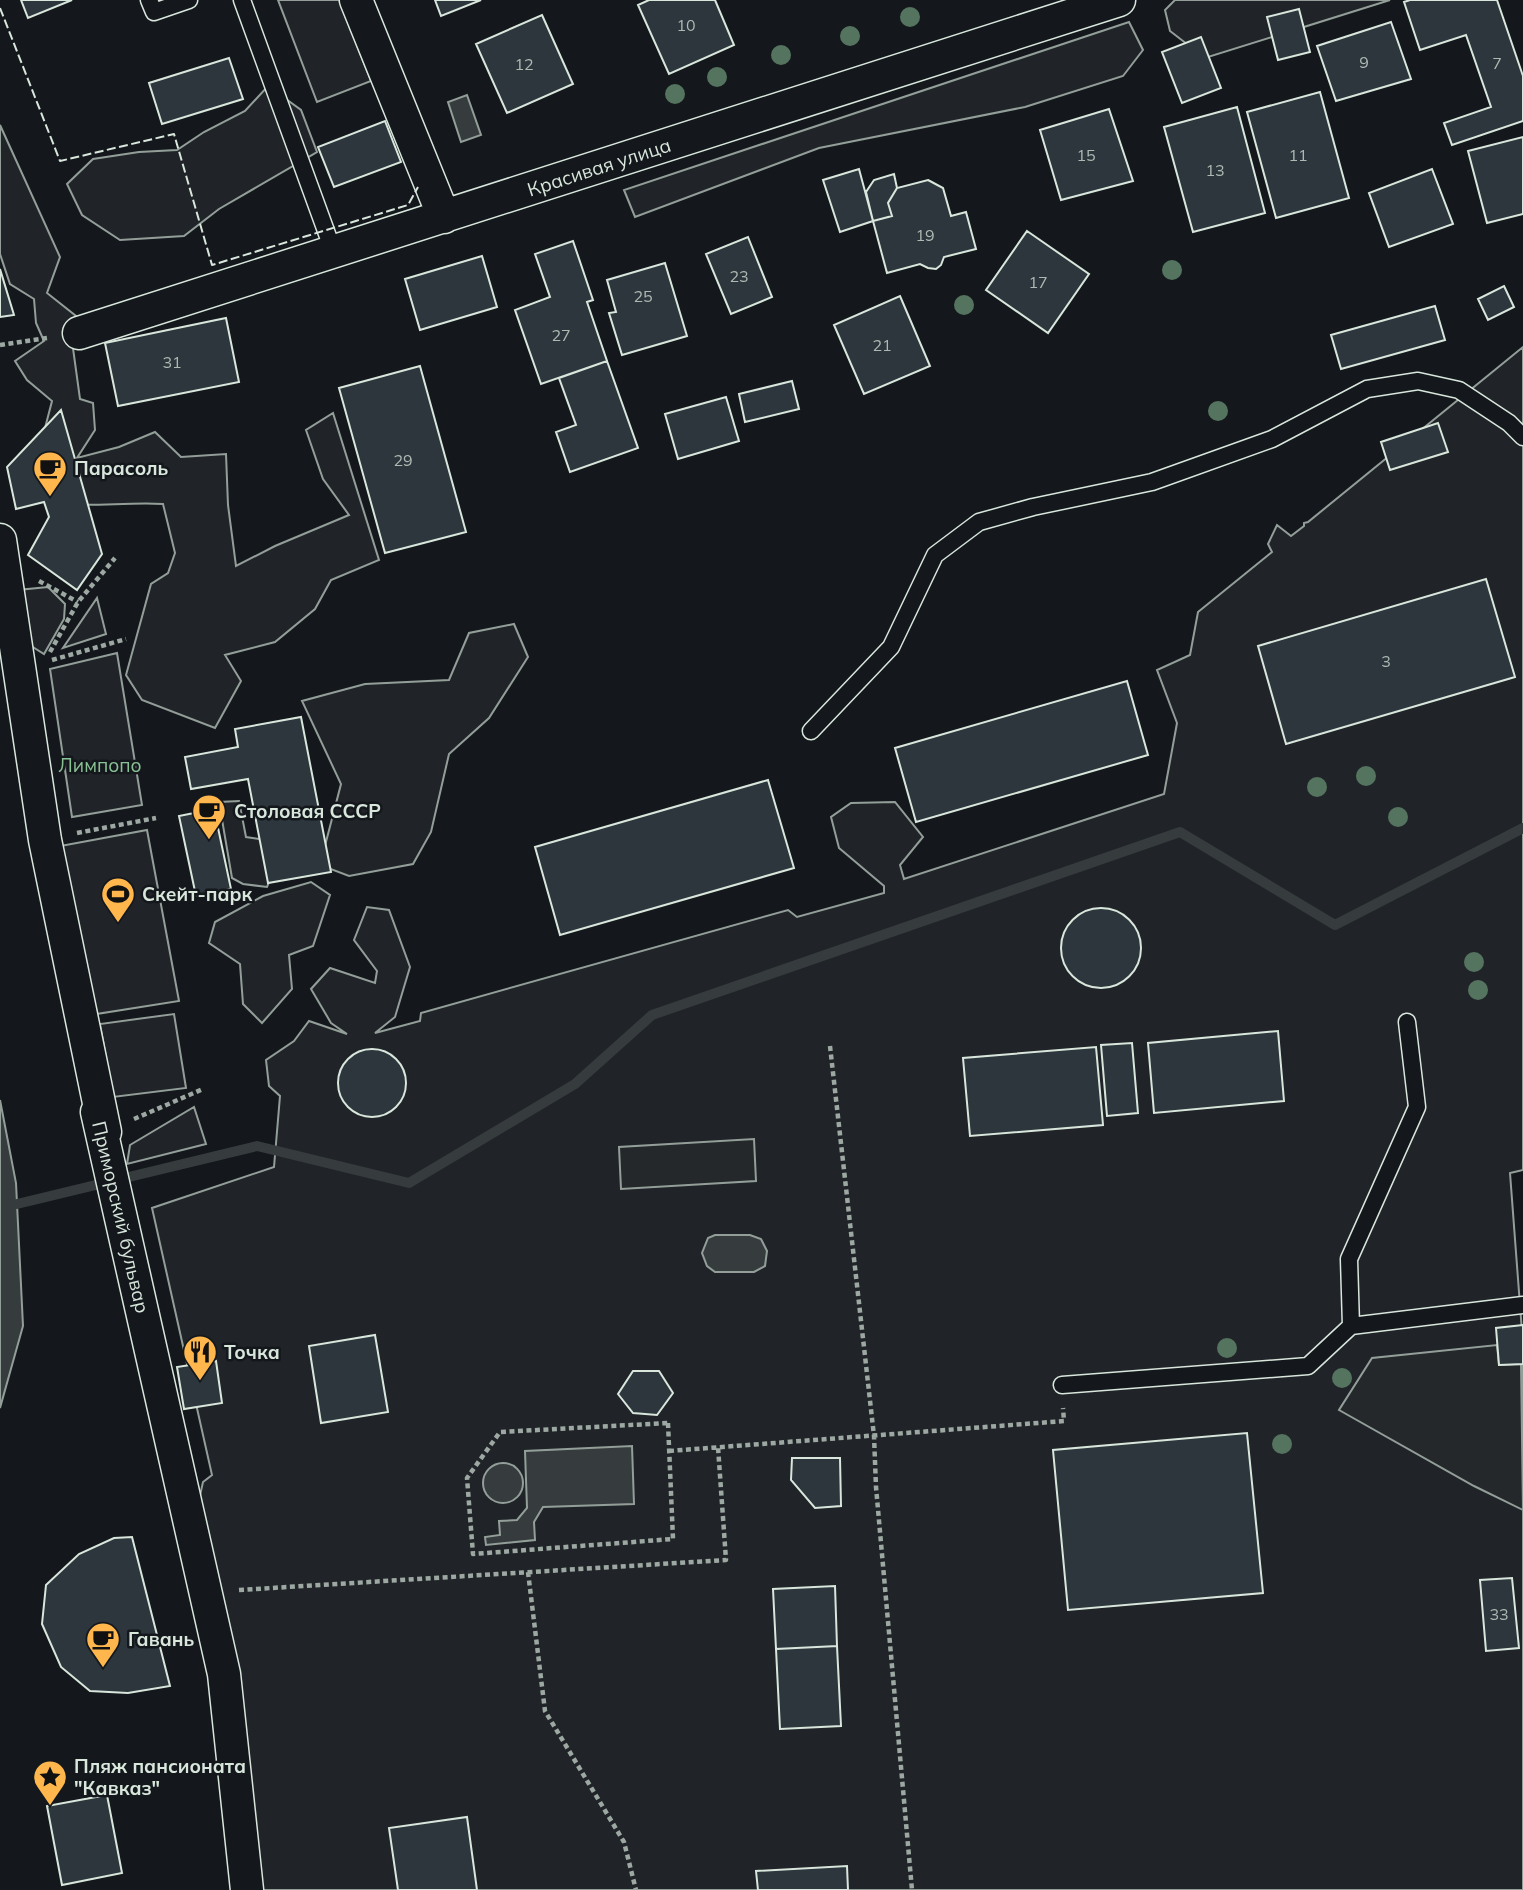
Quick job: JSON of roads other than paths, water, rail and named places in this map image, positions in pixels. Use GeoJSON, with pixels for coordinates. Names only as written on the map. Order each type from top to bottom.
{"type":"FeatureCollection","features":[{"type":"Feature","properties":{"kind":"street"},"geometry":{"type":"LineString","coordinates":[[356,0],[444,217]]}},
{"type":"Feature","properties":{"kind":"street","name":"Красивая улица"},"geometry":{"type":"LineString","coordinates":[[79,333],[1119,0]]}},
{"type":"Feature","properties":{"kind":"street","name":"Приморский бульвар"},"geometry":{"type":"LineString","coordinates":[[0,540],[45,839],[105,1138],[224,1674],[247,1890]]}},
{"type":"Feature","properties":{"kind":"lane"},"geometry":{"type":"LineString","coordinates":[[149,0],[154,12],[189,0]]}},
{"type":"Feature","properties":{"kind":"lane"},"geometry":{"type":"LineString","coordinates":[[242,0],[334,253]]}},
{"type":"Feature","properties":{"kind":"lane"},"geometry":{"type":"LineString","coordinates":[[811,730],[891,647],[935,555],[979,522],[1033,506],[1152,482],[1272,439],[1367,389],[1418,381],[1459,390],[1509,423],[1523,437]]}},
{"type":"Feature","properties":{"kind":"lane"},"geometry":{"type":"LineString","coordinates":[[1351,1326],[1349,1259],[1417,1107],[1407,1022]]}},
{"type":"Feature","properties":{"kind":"lane"},"geometry":{"type":"LineString","coordinates":[[1062,1385],[1308,1366],[1351,1326],[1523,1306]]}},
{"type":"Feature","properties":{"kind":"waterway"},"geometry":{"type":"LineString","coordinates":[[17,1204],[257,1146],[409,1183],[575,1084],[652,1015],[1180,832],[1335,925],[1523,828]]}},
{"type":"Feature","properties":{"kind":"place","name":"Парасоль"},"geometry":{"type":"Point","coordinates":[50,498]}},
{"type":"Feature","properties":{"kind":"place","name":"Столовая СССР"},"geometry":{"type":"Point","coordinates":[209,841]}},
{"type":"Feature","properties":{"kind":"place","name":"Скейт-парк"},"geometry":{"type":"Point","coordinates":[118,924]}},
{"type":"Feature","properties":{"kind":"place","name":"Точка"},"geometry":{"type":"Point","coordinates":[200,1382]}},
{"type":"Feature","properties":{"kind":"place","name":"Гавань"},"geometry":{"type":"Point","coordinates":[103,1669]}},
{"type":"Feature","properties":{"kind":"place","name":"Пляж пансионата \"Кавказ\""},"geometry":{"type":"Point","coordinates":[50,1807]}},
{"type":"Feature","properties":{"kind":"park label","name":"Лимпопо"},"geometry":{"type":"Point","coordinates":[100,765]}}]}
